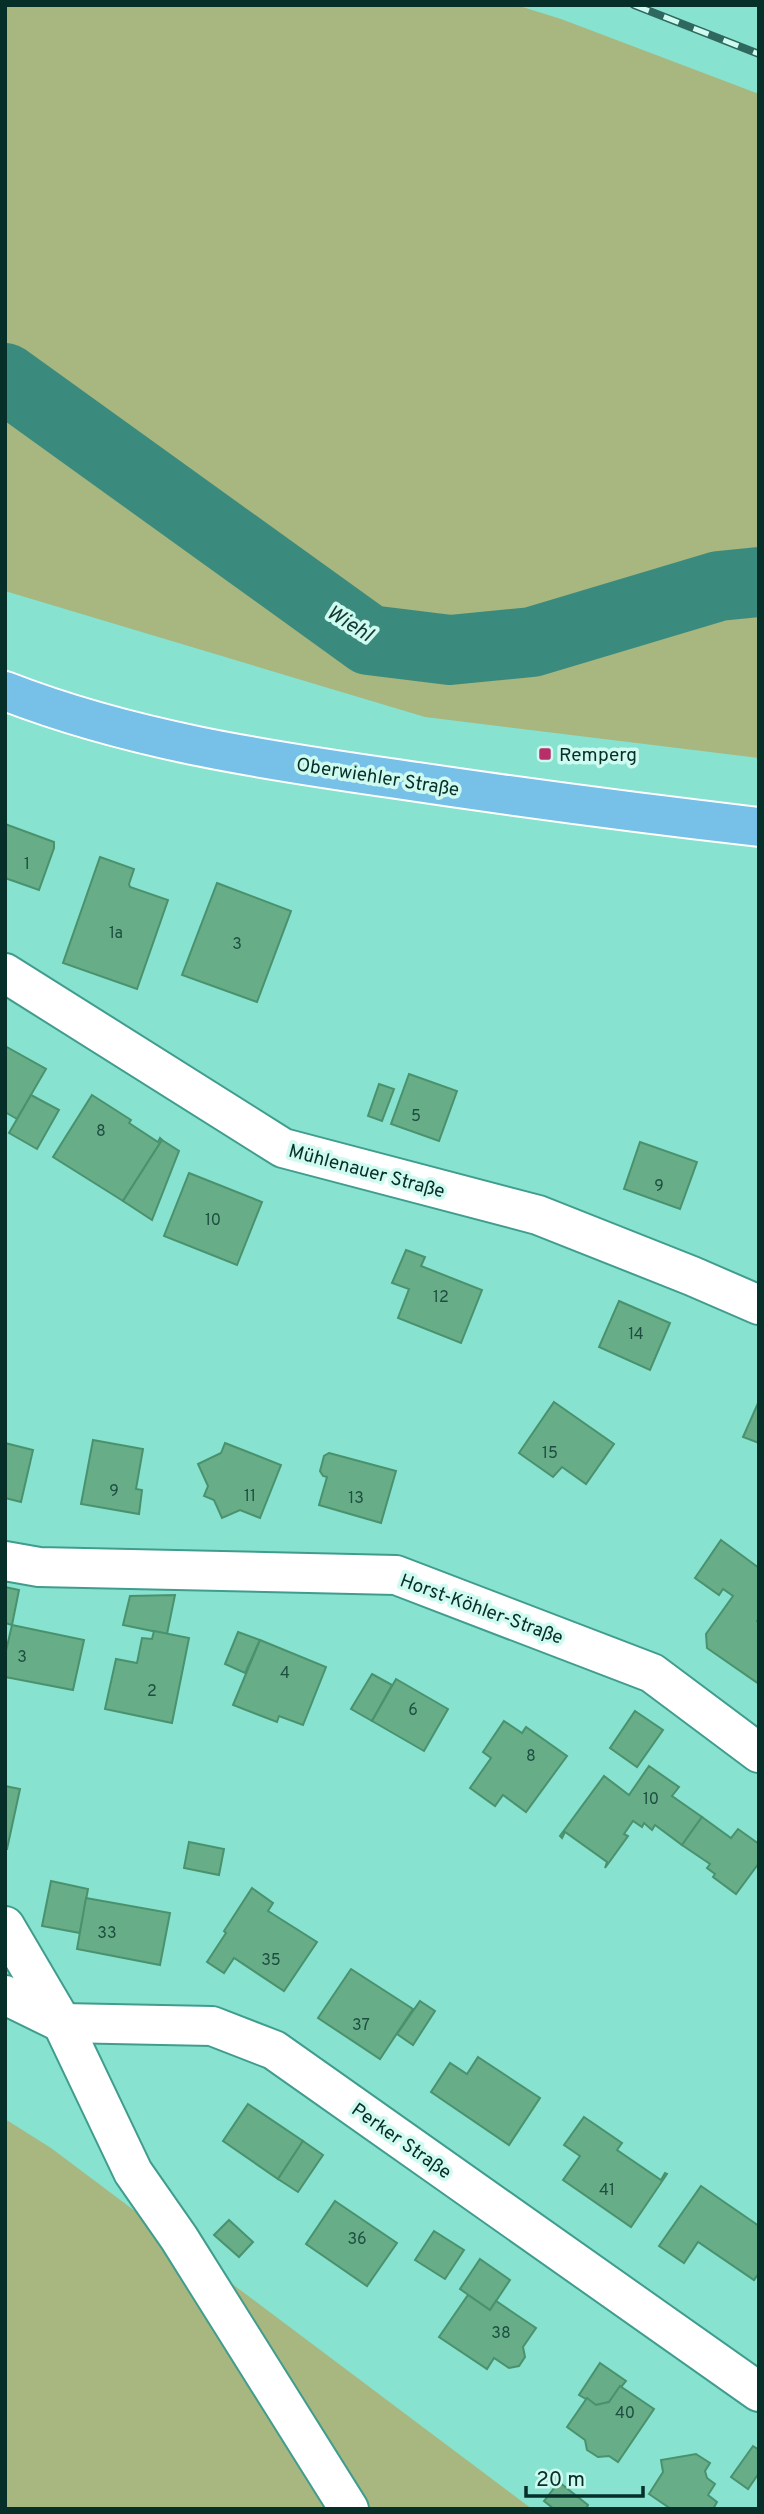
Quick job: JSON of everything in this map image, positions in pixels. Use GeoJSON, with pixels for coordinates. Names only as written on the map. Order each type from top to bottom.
{"type":"FeatureCollection","features":[{"type":"Feature","properties":{"kind":"main road","name":"Oberwiehler Straße"},"geometry":{"type":"LineString","coordinates":[[5,691],[47,708],[123,730],[207,749],[537,799],[759,827]]}},
{"type":"Feature","properties":{"kind":"street","name":"Mühlenauer Straße"},"geometry":{"type":"LineString","coordinates":[[5,973],[283,1148],[538,1214],[759,1305]]}},
{"type":"Feature","properties":{"kind":"street","name":"Horst-Köhler-Straße"},"geometry":{"type":"LineString","coordinates":[[5,1561],[39,1567],[396,1575],[652,1673],[759,1754]]}},
{"type":"Feature","properties":{"kind":"street"},"geometry":{"type":"LineString","coordinates":[[5,1926],[62,2023],[132,2172],[179,2238],[349,2509]]}},
{"type":"Feature","properties":{"kind":"street","name":"Perker Straße"},"geometry":{"type":"LineString","coordinates":[[5,1995],[62,2023],[212,2026],[274,2050],[759,2392]]}},
{"type":"Feature","properties":{"kind":"green space"},"geometry":{"type":"Polygon","coordinates":[[[5,5],[516,5],[561,19],[759,94],[759,758],[425,717],[5,591],[5,5]]]}},
{"type":"Feature","properties":{"kind":"green space"},"geometry":{"type":"Polygon","coordinates":[[[5,2119],[51,2148],[532,2509],[5,2509],[5,2119]]]}},
{"type":"Feature","properties":{"kind":"building"},"geometry":{"type":"Polygon","coordinates":[[[5,824],[54,842],[39,890],[5,878],[5,824]]]}},
{"type":"Feature","properties":{"kind":"building"},"geometry":{"type":"Polygon","coordinates":[[[100,857],[134,869],[130,887],[168,900],[137,989],[63,963],[100,857]]]}},
{"type":"Feature","properties":{"kind":"building"},"geometry":{"type":"Polygon","coordinates":[[[217,883],[291,911],[257,1002],[182,975],[217,883]]]}},
{"type":"Feature","properties":{"kind":"building"},"geometry":{"type":"Polygon","coordinates":[[[5,1046],[46,1069],[17,1119],[5,1112],[5,1046]]]}},
{"type":"Feature","properties":{"kind":"building"},"geometry":{"type":"Polygon","coordinates":[[[409,1074],[457,1091],[439,1141],[391,1124],[409,1074]]]}},
{"type":"Feature","properties":{"kind":"building"},"geometry":{"type":"Polygon","coordinates":[[[379,1084],[394,1089],[382,1121],[368,1116],[379,1084]]]}},
{"type":"Feature","properties":{"kind":"building"},"geometry":{"type":"Polygon","coordinates":[[[31,1095],[59,1110],[37,1149],[9,1133],[31,1095]]]}},
{"type":"Feature","properties":{"kind":"building"},"geometry":{"type":"Polygon","coordinates":[[[92,1095],[131,1120],[129,1123],[158,1142],[160,1138],[162,1140],[123,1201],[53,1157],[92,1095]]]}},
{"type":"Feature","properties":{"kind":"building"},"geometry":{"type":"Polygon","coordinates":[[[162,1140],[179,1151],[152,1220],[123,1201],[162,1140]]]}},
{"type":"Feature","properties":{"kind":"building"},"geometry":{"type":"Polygon","coordinates":[[[640,1142],[697,1162],[680,1209],[624,1189],[640,1142]]]}},
{"type":"Feature","properties":{"kind":"building"},"geometry":{"type":"Polygon","coordinates":[[[189,1173],[262,1202],[237,1265],[164,1236],[189,1173]]]}},
{"type":"Feature","properties":{"kind":"building"},"geometry":{"type":"Polygon","coordinates":[[[406,1250],[425,1257],[421,1266],[482,1290],[461,1343],[398,1318],[409,1289],[392,1283],[406,1250]]]}},
{"type":"Feature","properties":{"kind":"building"},"geometry":{"type":"Polygon","coordinates":[[[619,1301],[670,1323],[650,1370],[599,1347],[619,1301]]]}},
{"type":"Feature","properties":{"kind":"building"},"geometry":{"type":"Polygon","coordinates":[[[759,1401],[759,1443],[743,1437],[759,1401]]]}},
{"type":"Feature","properties":{"kind":"building"},"geometry":{"type":"Polygon","coordinates":[[[554,1402],[614,1444],[586,1484],[562,1467],[553,1477],[519,1453],[554,1402]]]}},
{"type":"Feature","properties":{"kind":"building"},"geometry":{"type":"Polygon","coordinates":[[[93,1440],[143,1449],[136,1489],[142,1490],[139,1514],[81,1504],[93,1440]]]}},
{"type":"Feature","properties":{"kind":"building"},"geometry":{"type":"Polygon","coordinates":[[[5,1443],[33,1450],[21,1502],[5,1498],[5,1443]]]}},
{"type":"Feature","properties":{"kind":"building"},"geometry":{"type":"Polygon","coordinates":[[[225,1443],[281,1465],[260,1518],[240,1510],[222,1518],[214,1500],[204,1496],[208,1486],[198,1464],[221,1453],[225,1443]]]}},
{"type":"Feature","properties":{"kind":"building"},"geometry":{"type":"Polygon","coordinates":[[[329,1453],[396,1471],[381,1523],[319,1505],[327,1477],[320,1471],[324,1456],[329,1453]]]}},
{"type":"Feature","properties":{"kind":"building"},"geometry":{"type":"Polygon","coordinates":[[[721,1540],[759,1568],[759,1684],[707,1648],[706,1634],[733,1596],[723,1589],[719,1595],[695,1578],[721,1540]]]}},
{"type":"Feature","properties":{"kind":"building"},"geometry":{"type":"Polygon","coordinates":[[[5,1587],[19,1590],[12,1625],[5,1623],[5,1587]]]}},
{"type":"Feature","properties":{"kind":"building"},"geometry":{"type":"Polygon","coordinates":[[[175,1595],[167,1634],[123,1625],[130,1596],[175,1595]]]}},
{"type":"Feature","properties":{"kind":"building"},"geometry":{"type":"Polygon","coordinates":[[[12,1625],[84,1640],[73,1690],[5,1677],[5,1655],[12,1625]]]}},
{"type":"Feature","properties":{"kind":"building"},"geometry":{"type":"Polygon","coordinates":[[[154,1631],[189,1638],[172,1723],[105,1709],[116,1659],[137,1663],[142,1638],[152,1639],[154,1631]]]}},
{"type":"Feature","properties":{"kind":"building"},"geometry":{"type":"Polygon","coordinates":[[[238,1632],[260,1640],[245,1673],[225,1664],[238,1632]]]}},
{"type":"Feature","properties":{"kind":"building"},"geometry":{"type":"Polygon","coordinates":[[[260,1640],[326,1667],[303,1725],[279,1716],[277,1722],[233,1705],[260,1640]]]}},
{"type":"Feature","properties":{"kind":"building"},"geometry":{"type":"Polygon","coordinates":[[[372,1674],[392,1685],[372,1721],[351,1709],[372,1674]]]}},
{"type":"Feature","properties":{"kind":"building"},"geometry":{"type":"Polygon","coordinates":[[[396,1679],[448,1709],[424,1751],[372,1721],[396,1679]]]}},
{"type":"Feature","properties":{"kind":"building"},"geometry":{"type":"Polygon","coordinates":[[[635,1711],[663,1730],[637,1767],[610,1748],[635,1711]]]}},
{"type":"Feature","properties":{"kind":"building"},"geometry":{"type":"Polygon","coordinates":[[[504,1721],[522,1733],[526,1727],[567,1756],[526,1812],[503,1795],[495,1806],[470,1788],[491,1758],[483,1752],[504,1721]]]}},
{"type":"Feature","properties":{"kind":"building"},"geometry":{"type":"Polygon","coordinates":[[[649,1766],[679,1787],[672,1796],[702,1817],[682,1845],[655,1825],[652,1830],[644,1823],[642,1827],[633,1821],[624,1834],[628,1836],[605,1868],[607,1862],[565,1832],[562,1838],[560,1836],[604,1776],[629,1795],[649,1766]]]}},
{"type":"Feature","properties":{"kind":"building"},"geometry":{"type":"Polygon","coordinates":[[[5,1786],[20,1789],[7,1849],[5,1849],[5,1786]]]}},
{"type":"Feature","properties":{"kind":"building"},"geometry":{"type":"Polygon","coordinates":[[[702,1817],[731,1838],[738,1829],[759,1844],[759,1863],[736,1894],[713,1877],[715,1874],[707,1868],[710,1864],[682,1845],[702,1817]]]}},
{"type":"Feature","properties":{"kind":"building"},"geometry":{"type":"Polygon","coordinates":[[[189,1842],[224,1849],[219,1875],[184,1868],[189,1842]]]}},
{"type":"Feature","properties":{"kind":"building"},"geometry":{"type":"Polygon","coordinates":[[[51,1881],[88,1889],[80,1933],[42,1926],[51,1881]]]}},
{"type":"Feature","properties":{"kind":"building"},"geometry":{"type":"Polygon","coordinates":[[[252,1888],[273,1903],[268,1911],[317,1942],[284,1991],[234,1958],[224,1973],[207,1962],[252,1888]]]}},
{"type":"Feature","properties":{"kind":"building"},"geometry":{"type":"Polygon","coordinates":[[[86,1898],[170,1913],[160,1965],[77,1949],[86,1898]]]}},
{"type":"Feature","properties":{"kind":"building"},"geometry":{"type":"Polygon","coordinates":[[[351,1969],[413,2009],[380,2059],[318,2018],[351,1969]]]}},
{"type":"Feature","properties":{"kind":"building"},"geometry":{"type":"Polygon","coordinates":[[[420,2001],[435,2011],[413,2045],[397,2034],[420,2001]]]}},
{"type":"Feature","properties":{"kind":"building"},"geometry":{"type":"Polygon","coordinates":[[[478,2057],[540,2098],[509,2145],[431,2092],[450,2063],[467,2074],[478,2057]]]}},
{"type":"Feature","properties":{"kind":"building"},"geometry":{"type":"Polygon","coordinates":[[[248,2104],[303,2141],[278,2179],[223,2141],[248,2104]]]}},
{"type":"Feature","properties":{"kind":"building"},"geometry":{"type":"Polygon","coordinates":[[[584,2117],[622,2143],[617,2150],[661,2180],[665,2173],[667,2174],[631,2227],[563,2180],[580,2156],[564,2145],[584,2117]]]}},
{"type":"Feature","properties":{"kind":"building"},"geometry":{"type":"Polygon","coordinates":[[[303,2141],[323,2155],[298,2192],[278,2179],[303,2141]]]}},
{"type":"Feature","properties":{"kind":"building"},"geometry":{"type":"Polygon","coordinates":[[[701,2186],[759,2226],[759,2273],[754,2280],[698,2242],[684,2263],[659,2246],[701,2186]]]}},
{"type":"Feature","properties":{"kind":"building"},"geometry":{"type":"Polygon","coordinates":[[[335,2201],[397,2243],[367,2286],[306,2244],[335,2201]]]}},
{"type":"Feature","properties":{"kind":"building"},"geometry":{"type":"Polygon","coordinates":[[[229,2220],[253,2242],[239,2257],[214,2235],[229,2220]]]}},
{"type":"Feature","properties":{"kind":"building"},"geometry":{"type":"Polygon","coordinates":[[[434,2231],[464,2250],[445,2279],[415,2260],[434,2231]]]}},
{"type":"Feature","properties":{"kind":"building"},"geometry":{"type":"Polygon","coordinates":[[[480,2259],[510,2280],[490,2310],[460,2289],[480,2259]]]}},
{"type":"Feature","properties":{"kind":"building"},"geometry":{"type":"Polygon","coordinates":[[[468,2295],[490,2310],[496,2301],[536,2328],[523,2347],[525,2357],[519,2366],[509,2368],[494,2358],[487,2369],[439,2337],[468,2295]]]}},
{"type":"Feature","properties":{"kind":"building"},"geometry":{"type":"Polygon","coordinates":[[[600,2363],[626,2381],[609,2402],[596,2405],[579,2395],[600,2363]]]}},
{"type":"Feature","properties":{"kind":"building"},"geometry":{"type":"Polygon","coordinates":[[[620,2386],[654,2409],[618,2462],[609,2456],[598,2457],[587,2450],[585,2440],[567,2427],[587,2398],[596,2405],[609,2402],[620,2386]]]}},
{"type":"Feature","properties":{"kind":"building"},"geometry":{"type":"Polygon","coordinates":[[[753,2446],[759,2450],[759,2473],[748,2489],[731,2477],[753,2446]]]}},
{"type":"Feature","properties":{"kind":"building"},"geometry":{"type":"Polygon","coordinates":[[[696,2454],[710,2463],[705,2471],[707,2478],[715,2484],[708,2495],[717,2502],[713,2509],[671,2509],[649,2494],[663,2472],[661,2460],[696,2454]]]}},
{"type":"Feature","properties":{"kind":"building"},"geometry":{"type":"Polygon","coordinates":[[[559,2482],[588,2505],[586,2509],[554,2509],[544,2501],[559,2482]]]}},
{"type":"Feature","properties":{"kind":"waterway","name":"Wiehl"},"geometry":{"type":"LineString","coordinates":[[5,378],[369,640],[450,650],[532,642],[719,586],[759,582]]}},
{"type":"Feature","properties":{"kind":"railway"},"geometry":{"type":"LineString","coordinates":[[634,5],[759,54]]}},
{"type":"Feature","properties":{"kind":"place","name":"Remperg"},"geometry":{"type":"Point","coordinates":[545,754]}}]}
